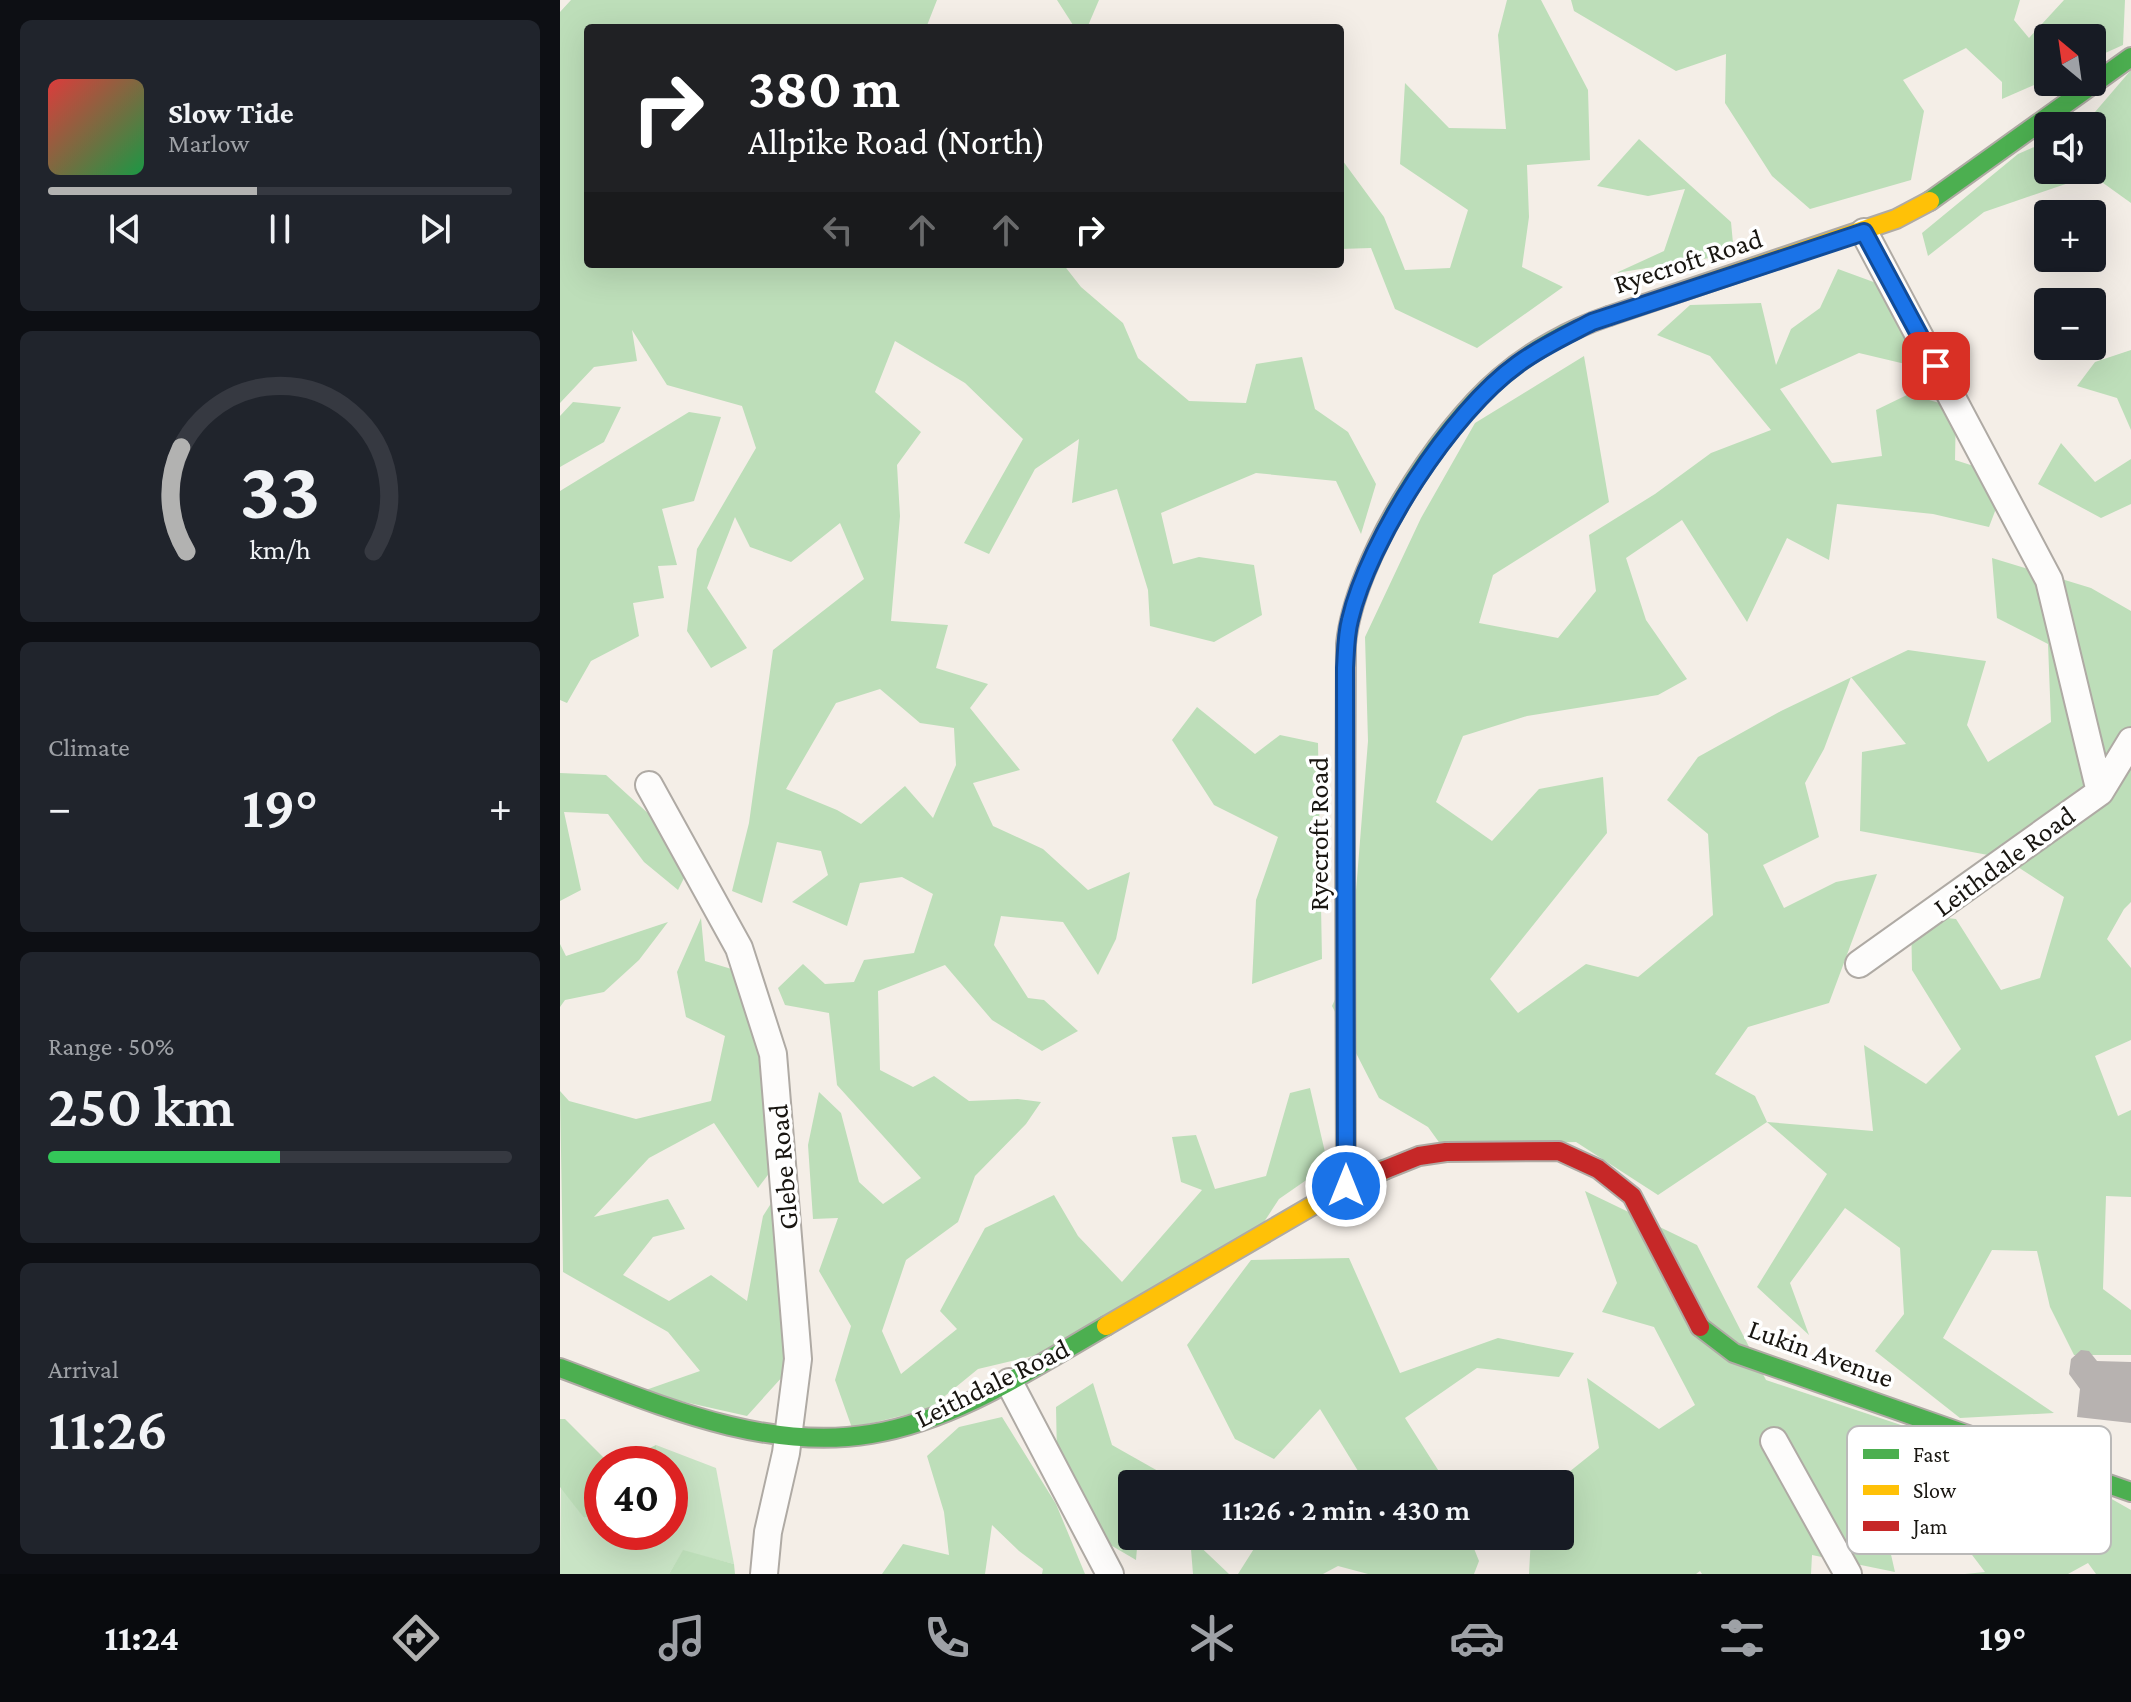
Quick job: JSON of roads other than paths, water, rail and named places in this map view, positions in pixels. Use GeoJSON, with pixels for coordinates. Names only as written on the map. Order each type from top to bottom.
{"type":"FeatureCollection","features":[{"type":"Feature","properties":{"kind":"street","name":"Ryecroft Road"},"geometry":{"type":"LineString","coordinates":[[1346,1186],[1345,668],[1350,621],[1361,585],[1402,503],[1427,464],[1486,390],[1518,363],[1552,342],[1592,322],[1896,219],[1934,199],[2131,57]]}},
{"type":"Feature","properties":{"kind":"street"},"geometry":{"type":"LineString","coordinates":[[1864,232],[2049,580],[2100,792]]}},
{"type":"Feature","properties":{"kind":"street","name":"Leithdale Road"},"geometry":{"type":"LineString","coordinates":[[1859,964],[2100,792],[2131,741]]}},
{"type":"Feature","properties":{"kind":"street","name":"Glebe Road"},"geometry":{"type":"LineString","coordinates":[[649,785],[739,948],[773,1054],[798,1359],[784,1465],[768,1532],[764,1574]]}},
{"type":"Feature","properties":{"kind":"street","name":"Lukin Avenue"},"geometry":{"type":"LineString","coordinates":[[1346,1186],[1419,1156],[1446,1152],[1559,1151],[1598,1169],[1632,1196],[1699,1326],[1734,1353],[1942,1426]]}},
{"type":"Feature","properties":{"kind":"street","name":"Leithdale Road"},"geometry":{"type":"LineString","coordinates":[[560,1368],[659,1404],[726,1424],[788,1435],[832,1438],[896,1429],[1009,1382],[1346,1186]]}},
{"type":"Feature","properties":{"kind":"street"},"geometry":{"type":"LineString","coordinates":[[1009,1382],[1110,1574]]}},
{"type":"Feature","properties":{"kind":"street"},"geometry":{"type":"LineString","coordinates":[[1774,1441],[1848,1574]]}},
{"type":"Feature","properties":{"kind":"street","name":"Lukin Avenue"},"geometry":{"type":"LineString","coordinates":[[2111,1485],[2131,1492]]}}]}
